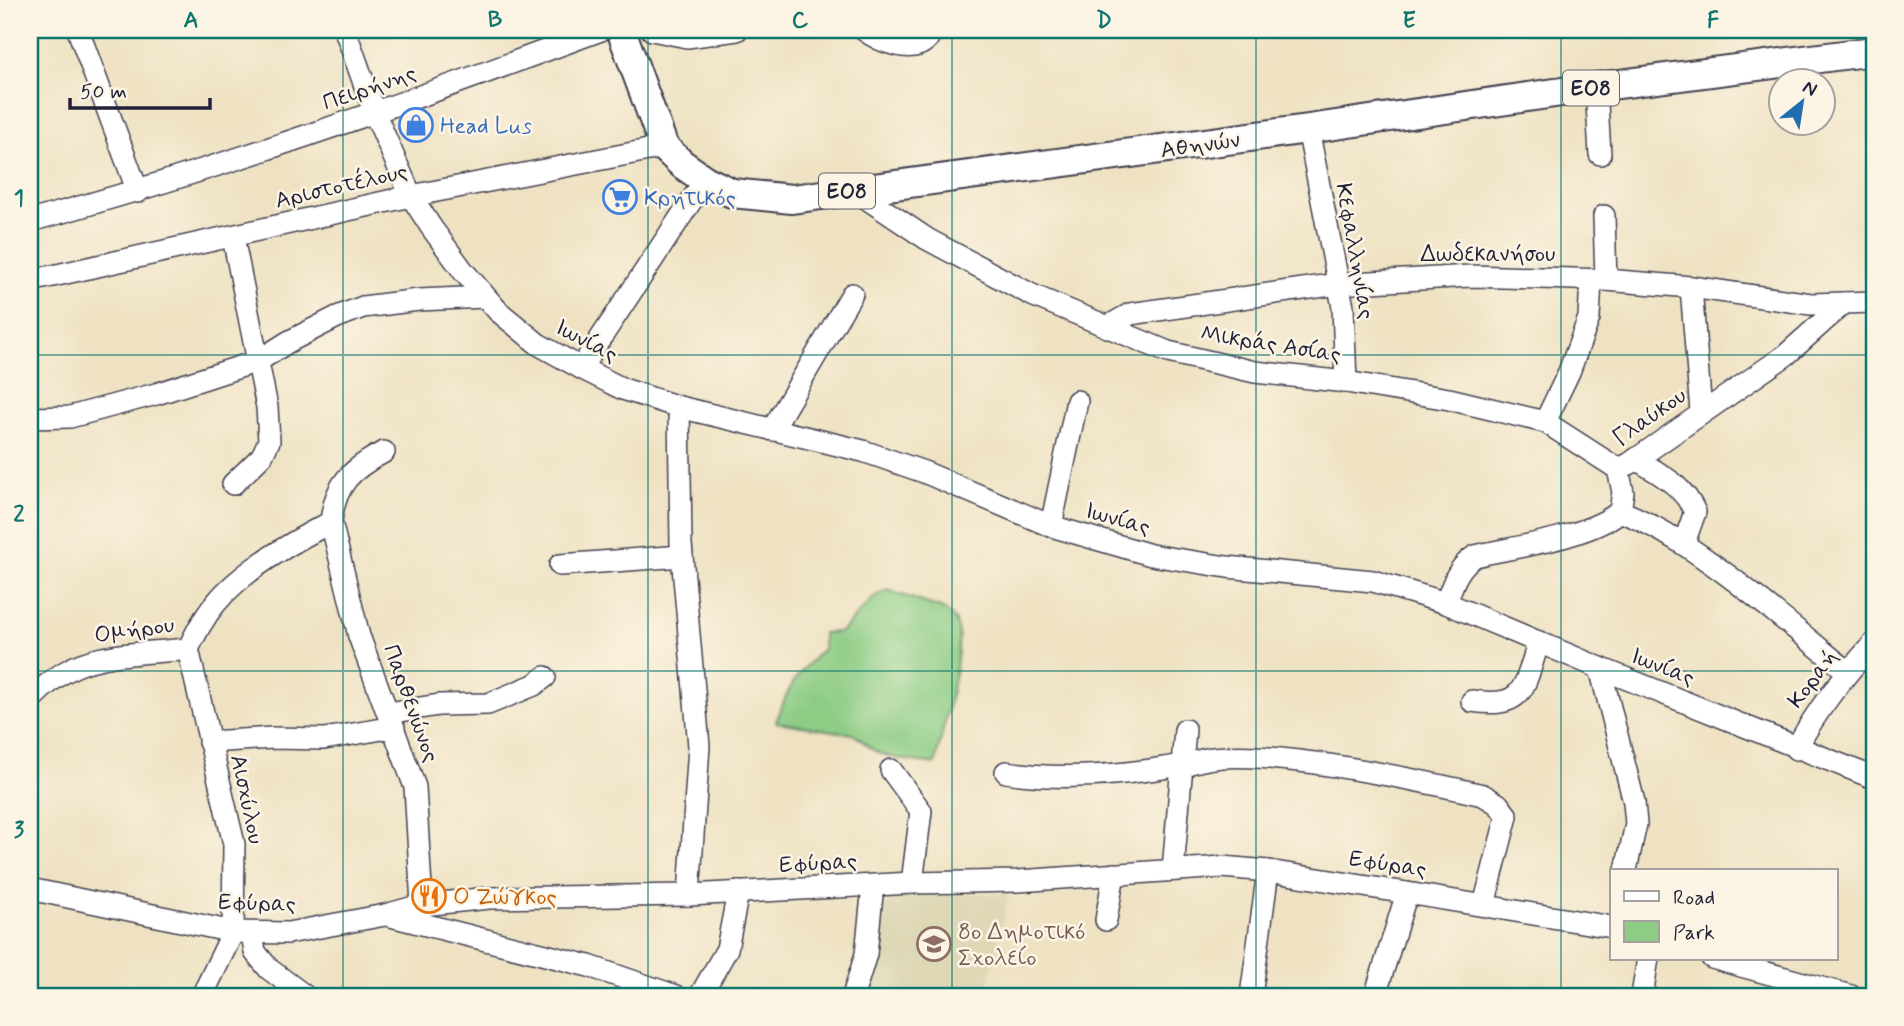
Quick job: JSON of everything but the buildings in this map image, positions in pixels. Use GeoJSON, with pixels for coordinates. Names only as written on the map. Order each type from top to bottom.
{"type":"FeatureCollection","features":[{"type":"Feature","properties":{"kind":"main road","name":"Αθηνών"},"geometry":{"type":"LineString","coordinates":[[621,30],[664,147],[705,180],[732,193],[792,199],[1874,51]]}},
{"type":"Feature","properties":{"kind":"street"},"geometry":{"type":"LineString","coordinates":[[78,30],[138,192]]}},
{"type":"Feature","properties":{"kind":"street","name":"Ιωνίας"},"geometry":{"type":"LineString","coordinates":[[345,30],[375,114],[411,196],[448,251],[485,297],[511,323],[538,344],[623,389],[678,407],[863,451],[924,472],[1051,526],[1151,555],[1227,568],[1373,581],[1446,603],[1796,749],[1874,778]]}},
{"type":"Feature","properties":{"kind":"street","name":"Πειρήνης"},"geometry":{"type":"LineString","coordinates":[[30,221],[138,192],[375,114],[601,30]]}},
{"type":"Feature","properties":{"kind":"street"},"geometry":{"type":"LineString","coordinates":[[652,30],[687,37],[737,30]]}},
{"type":"Feature","properties":{"kind":"street"},"geometry":{"type":"LineString","coordinates":[[864,30],[889,43],[910,46],[924,43],[928,38],[927,30]]}},
{"type":"Feature","properties":{"kind":"street"},"geometry":{"type":"LineString","coordinates":[[1596,87],[1600,154]]}},
{"type":"Feature","properties":{"kind":"street","name":"Κεφαλληνίας"},"geometry":{"type":"LineString","coordinates":[[1308,129],[1343,307],[1346,383]]}},
{"type":"Feature","properties":{"kind":"street","name":"Αριστοτέλους"},"geometry":{"type":"LineString","coordinates":[[30,281],[411,196],[664,147]]}},
{"type":"Feature","properties":{"kind":"street"},"geometry":{"type":"LineString","coordinates":[[581,368],[705,180]]}},
{"type":"Feature","properties":{"kind":"street","name":"Μικράς Ασίας"},"geometry":{"type":"LineString","coordinates":[[854,190],[927,239],[1032,295],[1168,352],[1255,372],[1449,399],[1545,422],[1683,490],[1695,512],[1684,543]]}},
{"type":"Feature","properties":{"kind":"street"},"geometry":{"type":"LineString","coordinates":[[1545,422],[1569,372],[1589,318],[1598,280],[1604,216]]}},
{"type":"Feature","properties":{"kind":"street"},"geometry":{"type":"LineString","coordinates":[[233,237],[267,407],[269,441],[262,456],[233,484]]}},
{"type":"Feature","properties":{"kind":"street","name":"Δωδεκανήσου"},"geometry":{"type":"LineString","coordinates":[[1107,327],[1130,314],[1338,284],[1470,276],[1598,280],[1691,287],[1811,303],[1874,302]]}},
{"type":"Feature","properties":{"kind":"street"},"geometry":{"type":"LineString","coordinates":[[1691,287],[1701,412]]}},
{"type":"Feature","properties":{"kind":"street"},"geometry":{"type":"LineString","coordinates":[[772,430],[852,294]]}},
{"type":"Feature","properties":{"kind":"street"},"geometry":{"type":"LineString","coordinates":[[30,418],[69,417],[156,394],[258,361],[288,342],[363,307],[419,300],[485,297]]}},
{"type":"Feature","properties":{"kind":"street","name":"Γλαύκου"},"geometry":{"type":"LineString","coordinates":[[1620,511],[1627,464],[1786,355],[1844,303]]}},
{"type":"Feature","properties":{"kind":"street"},"geometry":{"type":"LineString","coordinates":[[1051,526],[1077,401]]}},
{"type":"Feature","properties":{"kind":"street"},"geometry":{"type":"LineString","coordinates":[[678,407],[682,556],[699,746],[689,895]]}},
{"type":"Feature","properties":{"kind":"street"},"geometry":{"type":"LineString","coordinates":[[331,522],[339,488],[360,465],[384,452]]}},
{"type":"Feature","properties":{"kind":"street"},"geometry":{"type":"LineString","coordinates":[[1446,603],[1456,574],[1475,556],[1579,531],[1612,518],[1620,511],[1644,520],[1684,543],[1767,605],[1848,672]]}},
{"type":"Feature","properties":{"kind":"street","name":"Ομήρου"},"geometry":{"type":"LineString","coordinates":[[30,699],[61,674],[96,659],[188,649],[208,613],[228,590],[291,542],[331,522]]}},
{"type":"Feature","properties":{"kind":"street","name":"Παρθενώνος"},"geometry":{"type":"LineString","coordinates":[[331,522],[359,636],[415,787],[422,905]]}},
{"type":"Feature","properties":{"kind":"street"},"geometry":{"type":"LineString","coordinates":[[560,565],[682,556]]}},
{"type":"Feature","properties":{"kind":"street"},"geometry":{"type":"LineString","coordinates":[[1472,701],[1494,704],[1516,697],[1539,642]]}},
{"type":"Feature","properties":{"kind":"street","name":"Κοραή"},"geometry":{"type":"LineString","coordinates":[[1796,749],[1811,721],[1874,643]]}},
{"type":"Feature","properties":{"kind":"street","name":"Αισχύλου"},"geometry":{"type":"LineString","coordinates":[[188,649],[234,844],[242,932],[202,996]]}},
{"type":"Feature","properties":{"kind":"street"},"geometry":{"type":"LineString","coordinates":[[1600,668],[1634,802],[1636,824],[1626,869]]}},
{"type":"Feature","properties":{"kind":"street"},"geometry":{"type":"LineString","coordinates":[[209,741],[324,739],[439,705],[488,705],[534,685],[545,677]]}},
{"type":"Feature","properties":{"kind":"street"},"geometry":{"type":"LineString","coordinates":[[1173,870],[1185,730]]}},
{"type":"Feature","properties":{"kind":"street"},"geometry":{"type":"LineString","coordinates":[[1006,772],[1036,777],[1074,778],[1183,765],[1214,758],[1291,760],[1377,772],[1483,795],[1498,804],[1507,816],[1484,905]]}},
{"type":"Feature","properties":{"kind":"street"},"geometry":{"type":"LineString","coordinates":[[891,770],[921,811],[912,883]]}},
{"type":"Feature","properties":{"kind":"street","name":"Εφύρας"},"geometry":{"type":"LineString","coordinates":[[30,890],[242,932],[288,933],[385,915],[422,905],[489,898],[689,895],[1018,880],[1222,867],[1268,871],[1610,927]]}},
{"type":"Feature","properties":{"kind":"street"},"geometry":{"type":"LineString","coordinates":[[1251,996],[1268,871]]}},
{"type":"Feature","properties":{"kind":"street"},"geometry":{"type":"LineString","coordinates":[[1106,920],[1114,874]]}},
{"type":"Feature","properties":{"kind":"street"},"geometry":{"type":"LineString","coordinates":[[853,996],[866,954],[873,886]]}},
{"type":"Feature","properties":{"kind":"street"},"geometry":{"type":"LineString","coordinates":[[700,996],[727,949],[738,892]]}},
{"type":"Feature","properties":{"kind":"street"},"geometry":{"type":"LineString","coordinates":[[1375,996],[1406,893]]}},
{"type":"Feature","properties":{"kind":"street"},"geometry":{"type":"LineString","coordinates":[[385,915],[589,966],[666,994]]}},
{"type":"Feature","properties":{"kind":"street"},"geometry":{"type":"LineString","coordinates":[[242,932],[269,969],[305,996]]}},
{"type":"Feature","properties":{"kind":"street"},"geometry":{"type":"LineString","coordinates":[[1642,996],[1648,960]]}},
{"type":"Feature","properties":{"kind":"street"},"geometry":{"type":"LineString","coordinates":[[1719,960],[1851,996]]}},
{"type":"Feature","properties":{"kind":"shaded area"},"geometry":{"type":"Polygon","coordinates":[[[890,891],[1009,894],[985,996],[867,996],[872,983],[890,891]]]}},
{"type":"Feature","properties":{"kind":"green space"},"geometry":{"type":"Polygon","coordinates":[[[887,590],[943,609],[952,616],[957,625],[959,636],[955,672],[935,764],[882,754],[852,734],[776,722],[794,682],[823,649],[823,633],[841,632],[874,597],[887,590]]]}},
{"type":"Feature","properties":{"kind":"place","name":"Head Lus"},"geometry":{"type":"Point","coordinates":[416,125]}},
{"type":"Feature","properties":{"kind":"place","name":"Κρητικός"},"geometry":{"type":"Point","coordinates":[620,197]}},
{"type":"Feature","properties":{"kind":"place","name":"Ο Ζώγκος"},"geometry":{"type":"Point","coordinates":[429,896]}},
{"type":"Feature","properties":{"kind":"place","name":"8ο Δημοτικό Σχολείο"},"geometry":{"type":"Point","coordinates":[934,944]}}]}
